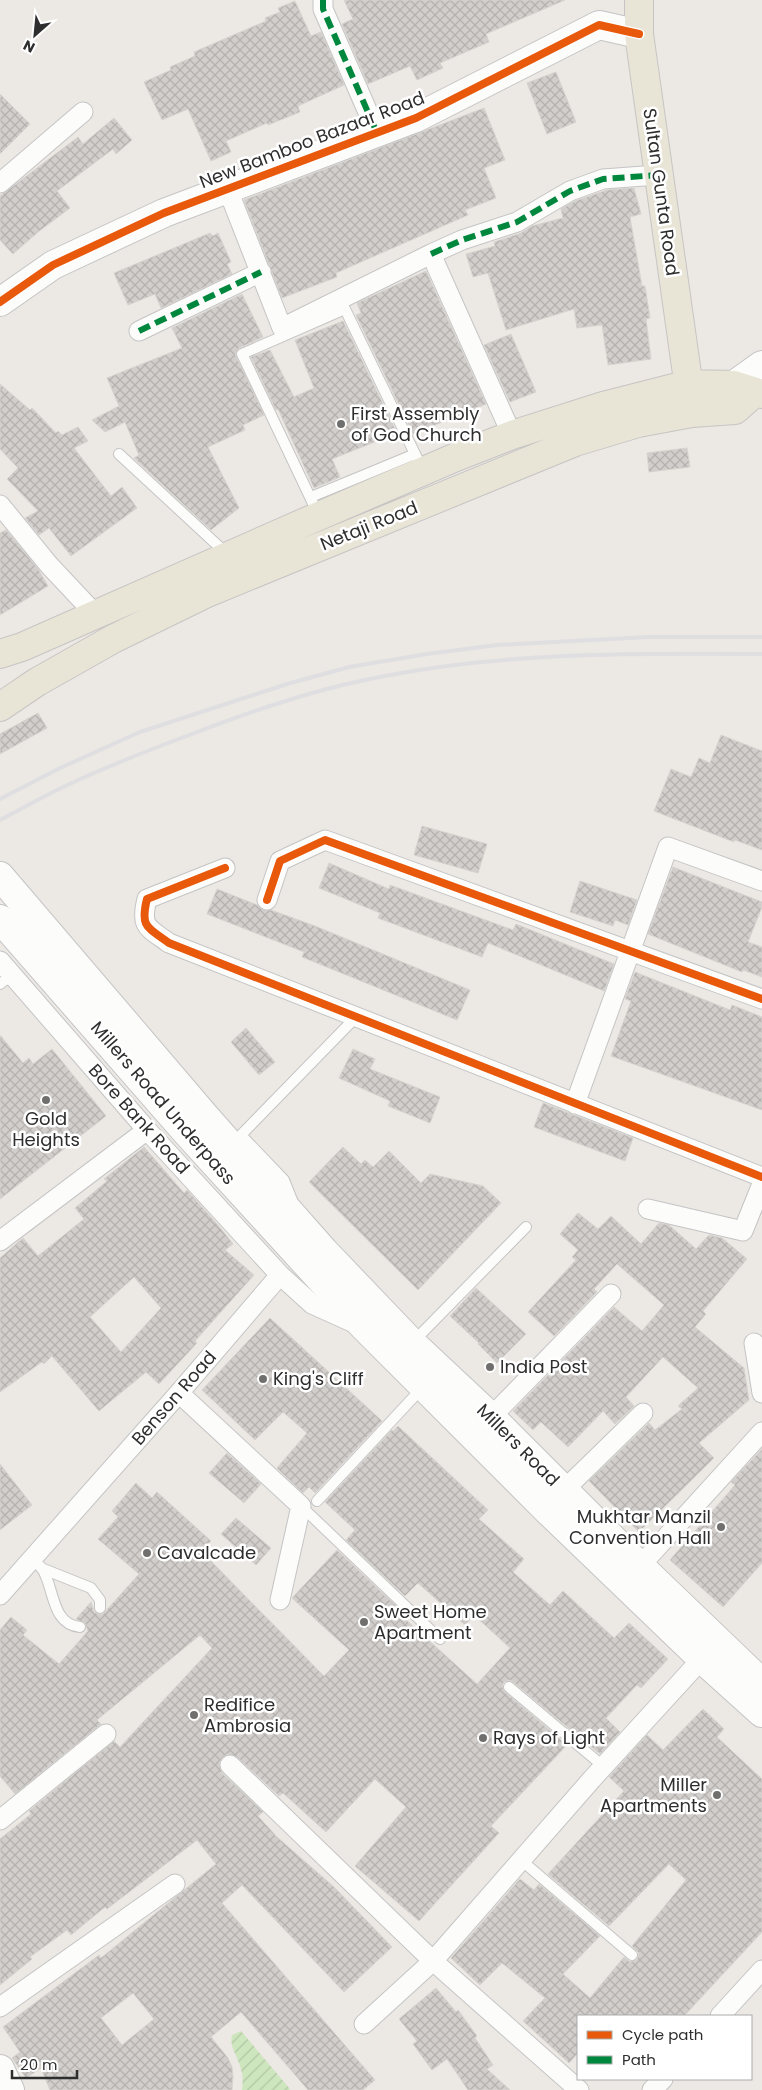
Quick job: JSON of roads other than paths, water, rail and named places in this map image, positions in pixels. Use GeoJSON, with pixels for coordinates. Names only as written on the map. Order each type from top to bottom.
{"type":"FeatureCollection","features":[{"type":"Feature","properties":{"kind":"main road","name":"Sultan Gunta Road"},"geometry":{"type":"LineString","coordinates":[[639,0],[639,34],[692,413]]}},
{"type":"Feature","properties":{"kind":"main road","name":"New Bamboo Bazaar Road"},"geometry":{"type":"LineString","coordinates":[[0,302],[53,265],[164,213],[416,118],[599,25],[639,34]]}},
{"type":"Feature","properties":{"kind":"main road","name":"Netaji Road"},"geometry":{"type":"LineString","coordinates":[[0,654],[22,647],[229,556],[315,506],[419,462],[602,406],[689,384],[749,387]]}},
{"type":"Feature","properties":{"kind":"main road","name":"Netaji Road"},"geometry":{"type":"LineString","coordinates":[[0,706],[36,682],[113,639],[207,593],[575,442],[638,423],[692,413],[749,387]]}},
{"type":"Feature","properties":{"kind":"main road","name":"Millers Road Underpass"},"geometry":{"type":"LineString","coordinates":[[0,876],[205,1116],[301,1224]]}},
{"type":"Feature","properties":{"kind":"main road","name":"Millers Road Underpass"},"geometry":{"type":"LineString","coordinates":[[0,919],[107,1039],[186,1132],[327,1287]]}},
{"type":"Feature","properties":{"kind":"main road","name":"Millers Road"},"geometry":{"type":"LineString","coordinates":[[301,1224],[324,1251],[412,1343],[491,1418],[640,1566],[762,1713]]}},
{"type":"Feature","properties":{"kind":"main road","name":"Millers Road"},"geometry":{"type":"LineString","coordinates":[[327,1287],[364,1327],[554,1516],[710,1650],[762,1683]]}},
{"type":"Feature","properties":{"kind":"main road"},"geometry":{"type":"LineString","coordinates":[[0,2069],[10,2090]]}},
{"type":"Feature","properties":{"kind":"street"},"geometry":{"type":"LineString","coordinates":[[323,0],[323,8],[377,133]]}},
{"type":"Feature","properties":{"kind":"street"},"geometry":{"type":"LineString","coordinates":[[0,183],[83,112]]}},
{"type":"Feature","properties":{"kind":"street"},"geometry":{"type":"LineString","coordinates":[[228,190],[282,328],[462,240],[517,222],[570,191],[603,179],[658,175]]}},
{"type":"Feature","properties":{"kind":"street"},"geometry":{"type":"LineString","coordinates":[[432,254],[512,435]]}},
{"type":"Feature","properties":{"kind":"street"},"geometry":{"type":"LineString","coordinates":[[139,331],[261,272]]}},
{"type":"Feature","properties":{"kind":"street"},"geometry":{"type":"LineString","coordinates":[[0,505],[49,565],[96,615]]}},
{"type":"Feature","properties":{"kind":"street"},"geometry":{"type":"LineString","coordinates":[[267,900],[280,861],[325,840],[762,999]]}},
{"type":"Feature","properties":{"kind":"street"},"geometry":{"type":"LineString","coordinates":[[575,1104],[668,847],[762,881]]}},
{"type":"Feature","properties":{"kind":"street"},"geometry":{"type":"LineString","coordinates":[[225,868],[147,899],[143,916],[147,927],[169,943],[762,1177]]}},
{"type":"Feature","properties":{"kind":"street","name":"Bore Bank Road"},"geometry":{"type":"LineString","coordinates":[[4,974],[280,1275]]}},
{"type":"Feature","properties":{"kind":"street"},"geometry":{"type":"LineString","coordinates":[[0,1241],[147,1130]]}},
{"type":"Feature","properties":{"kind":"street"},"geometry":{"type":"LineString","coordinates":[[648,1209],[743,1231],[762,1184]]}},
{"type":"Feature","properties":{"kind":"street"},"geometry":{"type":"LineString","coordinates":[[280,1275],[312,1304],[364,1327]]}},
{"type":"Feature","properties":{"kind":"street","name":"Benson Road"},"geometry":{"type":"LineString","coordinates":[[0,1595],[37,1563],[280,1275]]}},
{"type":"Feature","properties":{"kind":"street"},"geometry":{"type":"LineString","coordinates":[[491,1418],[611,1294]]}},
{"type":"Feature","properties":{"kind":"street"},"geometry":{"type":"LineString","coordinates":[[754,1343],[762,1393]]}},
{"type":"Feature","properties":{"kind":"street"},"geometry":{"type":"LineString","coordinates":[[179,1393],[309,1504],[280,1600]]}},
{"type":"Feature","properties":{"kind":"street"},"geometry":{"type":"LineString","coordinates":[[564,1491],[643,1412]]}},
{"type":"Feature","properties":{"kind":"street"},"geometry":{"type":"LineString","coordinates":[[640,1566],[762,1432]]}},
{"type":"Feature","properties":{"kind":"street"},"geometry":{"type":"LineString","coordinates":[[364,2024],[433,1961],[604,1766],[710,1650]]}},
{"type":"Feature","properties":{"kind":"street"},"geometry":{"type":"LineString","coordinates":[[0,1820],[106,1734]]}},
{"type":"Feature","properties":{"kind":"street"},"geometry":{"type":"LineString","coordinates":[[230,1765],[433,1961],[579,2090]]}},
{"type":"Feature","properties":{"kind":"street"},"geometry":{"type":"LineString","coordinates":[[0,2007],[175,1884]]}},
{"type":"Feature","properties":{"kind":"street"},"geometry":{"type":"LineString","coordinates":[[721,2015],[762,1970]]}},
{"type":"Feature","properties":{"kind":"street"},"geometry":{"type":"LineString","coordinates":[[652,2090],[662,2080]]}},
{"type":"Feature","properties":{"kind":"lane"},"geometry":{"type":"LineString","coordinates":[[315,506],[242,354],[346,309],[419,462]]}},
{"type":"Feature","properties":{"kind":"lane"},"geometry":{"type":"LineString","coordinates":[[119,454],[229,556]]}},
{"type":"Feature","properties":{"kind":"lane"},"geometry":{"type":"LineString","coordinates":[[301,1224],[284,1180],[241,1135],[356,1017]]}},
{"type":"Feature","properties":{"kind":"lane"},"geometry":{"type":"LineString","coordinates":[[412,1343],[526,1228]]}},
{"type":"Feature","properties":{"kind":"lane"},"geometry":{"type":"LineString","coordinates":[[424,1386],[309,1504],[440,1639]]}},
{"type":"Feature","properties":{"kind":"lane"},"geometry":{"type":"LineString","coordinates":[[37,1563],[91,1588],[97,1594],[100,1608]]}},
{"type":"Feature","properties":{"kind":"lane"},"geometry":{"type":"LineString","coordinates":[[37,1563],[61,1619],[67,1624],[80,1627]]}},
{"type":"Feature","properties":{"kind":"lane"},"geometry":{"type":"LineString","coordinates":[[509,1687],[604,1766]]}},
{"type":"Feature","properties":{"kind":"lane"},"geometry":{"type":"LineString","coordinates":[[521,1860],[632,1955]]}},
{"type":"Feature","properties":{"kind":"railway"},"geometry":{"type":"LineString","coordinates":[[0,799],[60,768],[140,732],[287,684],[349,667],[497,645],[648,637],[762,637]]}},
{"type":"Feature","properties":{"kind":"railway"},"geometry":{"type":"LineString","coordinates":[[0,820],[65,786],[147,751],[258,710],[347,684],[418,670],[516,659],[615,654],[762,654]]}},
{"type":"Feature","properties":{"kind":"place","name":"First Assembly of God Church"},"geometry":{"type":"Point","coordinates":[341,424]}},
{"type":"Feature","properties":{"kind":"place","name":"Gold Heights"},"geometry":{"type":"Point","coordinates":[46,1100]}},
{"type":"Feature","properties":{"kind":"place","name":"India Post"},"geometry":{"type":"Point","coordinates":[490,1367]}},
{"type":"Feature","properties":{"kind":"place","name":"King's Cliff"},"geometry":{"type":"Point","coordinates":[263,1379]}},
{"type":"Feature","properties":{"kind":"place","name":"Mukhtar Manzil Convention Hall"},"geometry":{"type":"Point","coordinates":[721,1527]}},
{"type":"Feature","properties":{"kind":"place","name":"Cavalcade"},"geometry":{"type":"Point","coordinates":[147,1553]}},
{"type":"Feature","properties":{"kind":"place","name":"Sweet Home Apartment"},"geometry":{"type":"Point","coordinates":[364,1622]}},
{"type":"Feature","properties":{"kind":"place","name":"Redifice Ambrosia"},"geometry":{"type":"Point","coordinates":[194,1715]}},
{"type":"Feature","properties":{"kind":"place","name":"Rays of Light"},"geometry":{"type":"Point","coordinates":[483,1738]}},
{"type":"Feature","properties":{"kind":"place","name":"Miller Apartments"},"geometry":{"type":"Point","coordinates":[717,1795]}}]}
